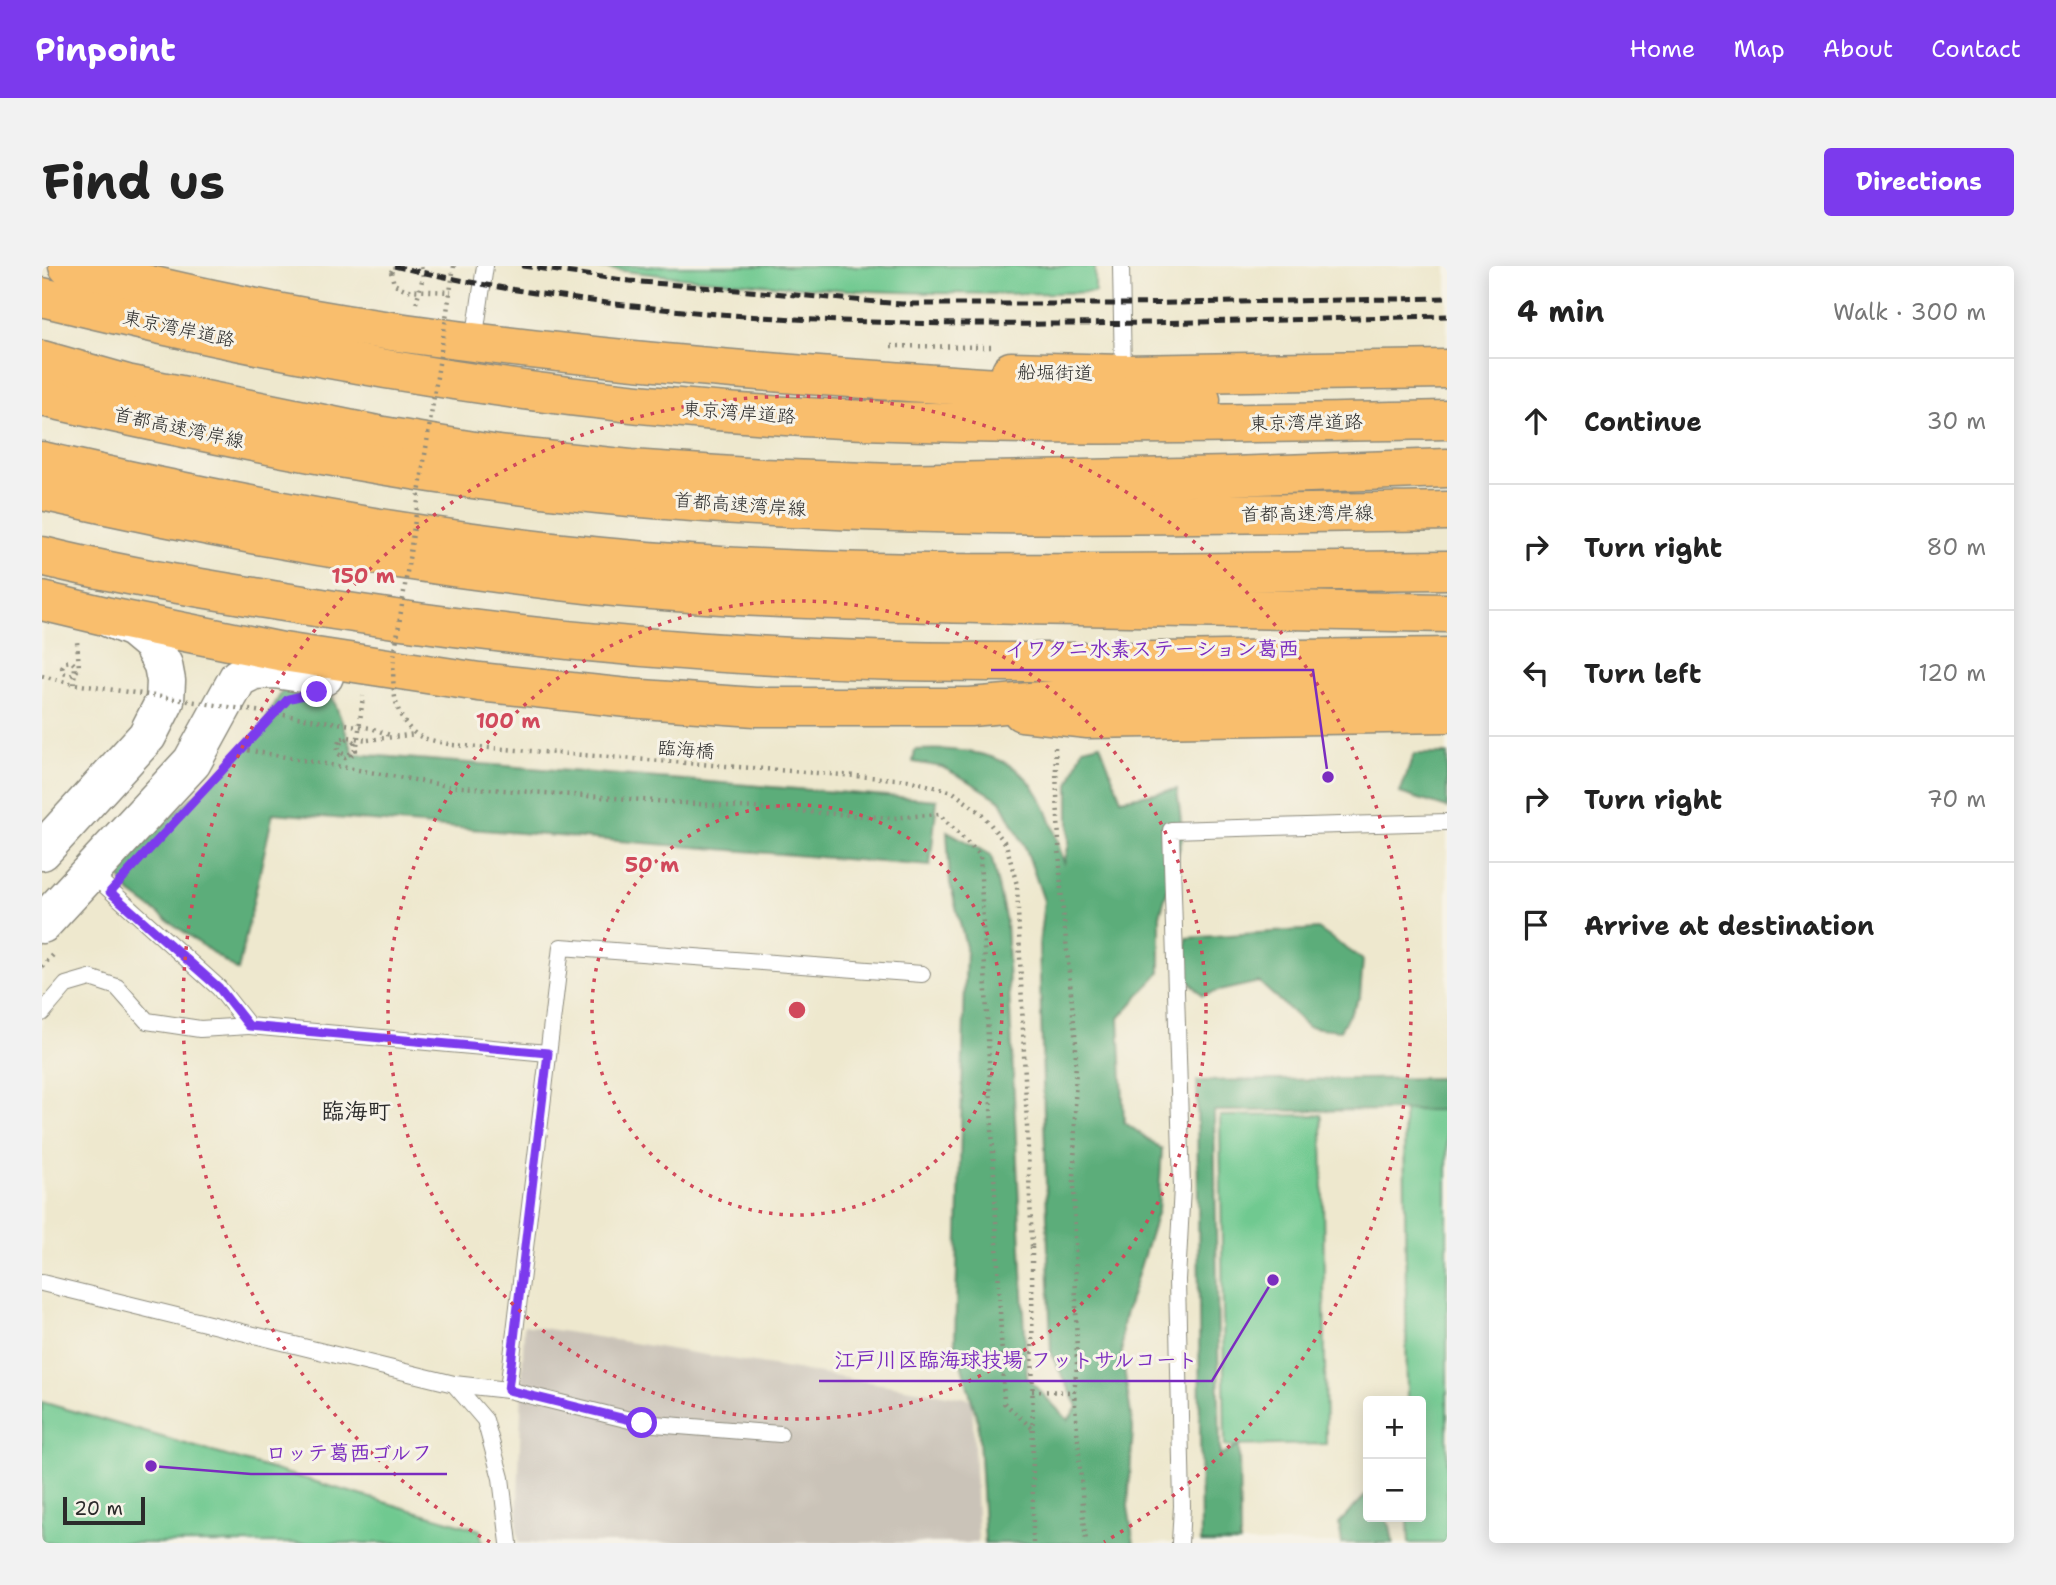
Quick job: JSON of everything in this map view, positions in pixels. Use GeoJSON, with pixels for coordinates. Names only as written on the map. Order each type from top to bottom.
{"type":"FeatureCollection","features":[{"type":"Feature","properties":{"kind":"main road"},"geometry":{"type":"LineString","coordinates":[[68,266],[275,312],[474,342],[899,383],[1238,402],[1387,421]]}},
{"type":"Feature","properties":{"kind":"main road","name":"東京湾岸道路"},"geometry":{"type":"LineString","coordinates":[[42,297],[141,321],[332,360],[469,383],[688,408],[785,416],[1042,425],[1447,420]]}},
{"type":"Feature","properties":{"kind":"main road"},"geometry":{"type":"LineString","coordinates":[[42,360],[127,384],[383,436],[498,455],[630,469],[762,478],[894,497],[975,503],[1447,480]]}},
{"type":"Feature","properties":{"kind":"main road","name":"船堀街道"},"geometry":{"type":"LineString","coordinates":[[663,362],[1123,374],[1447,369]]}},
{"type":"Feature","properties":{"kind":"main road"},"geometry":{"type":"LineString","coordinates":[[127,384],[176,404],[290,431],[390,452],[568,477],[627,497]]}},
{"type":"Feature","properties":{"kind":"main road","name":"首都高速湾岸線"},"geometry":{"type":"LineString","coordinates":[[42,397],[364,463],[627,497],[761,507],[894,497],[1074,515],[1447,511]]}},
{"type":"Feature","properties":{"kind":"main road"},"geometry":{"type":"LineString","coordinates":[[42,461],[181,493],[462,540],[601,557],[745,568],[894,588],[1447,613]]}},
{"type":"Feature","properties":{"kind":"main road"},"geometry":{"type":"LineString","coordinates":[[894,497],[1230,476],[1447,468]]}},
{"type":"Feature","properties":{"kind":"main road"},"geometry":{"type":"LineString","coordinates":[[42,471],[108,487],[181,493]]}},
{"type":"Feature","properties":{"kind":"main road"},"geometry":{"type":"LineString","coordinates":[[42,491],[250,534],[455,568],[597,585],[743,596],[992,582],[1447,597]]}},
{"type":"Feature","properties":{"kind":"main road"},"geometry":{"type":"LineString","coordinates":[[42,556],[121,575],[341,612],[603,644],[754,655],[899,661],[1038,662],[1447,657]]}},
{"type":"Feature","properties":{"kind":"main road"},"geometry":{"type":"LineString","coordinates":[[894,588],[1447,570]]}},
{"type":"Feature","properties":{"kind":"main road"},"geometry":{"type":"LineString","coordinates":[[42,601],[91,628],[283,652],[479,682],[628,698],[755,707],[970,707],[1089,697],[1331,690],[1447,681]]}},
{"type":"Feature","properties":{"kind":"main road"},"geometry":{"type":"LineString","coordinates":[[970,707],[1088,719],[1447,713]]}},
{"type":"Feature","properties":{"kind":"street"},"geometry":{"type":"LineString","coordinates":[[42,851],[147,736],[165,701],[166,681],[163,665],[151,643],[134,628],[91,628]]}},
{"type":"Feature","properties":{"kind":"street"},"geometry":{"type":"LineString","coordinates":[[48,924],[99,862],[192,762],[238,678],[254,670],[274,669],[362,682],[479,682]]}},
{"type":"Feature","properties":{"kind":"street"},"geometry":{"type":"LineString","coordinates":[[72,818],[99,862]]}},
{"type":"Feature","properties":{"kind":"lane"},"geometry":{"type":"LineString","coordinates":[[474,342],[485,266]]}},
{"type":"Feature","properties":{"kind":"lane"},"geometry":{"type":"LineString","coordinates":[[1121,266],[1123,374]]}},
{"type":"Feature","properties":{"kind":"lane"},"geometry":{"type":"LineString","coordinates":[[1180,1543],[1182,1506],[1177,1280],[1182,1187],[1171,830],[1447,822]]}},
{"type":"Feature","properties":{"kind":"lane"},"geometry":{"type":"LineString","coordinates":[[99,862],[219,988],[249,1026]]}},
{"type":"Feature","properties":{"kind":"lane"},"geometry":{"type":"LineString","coordinates":[[508,1390],[561,947],[922,974]]}},
{"type":"Feature","properties":{"kind":"lane"},"geometry":{"type":"LineString","coordinates":[[42,1013],[66,985],[90,978],[117,987],[147,1021],[200,1029],[249,1026],[548,1053]]}},
{"type":"Feature","properties":{"kind":"lane"},"geometry":{"type":"LineString","coordinates":[[42,1283],[454,1384],[508,1390],[642,1423],[780,1434]]}},
{"type":"Feature","properties":{"kind":"lane"},"geometry":{"type":"LineString","coordinates":[[454,1384],[485,1420],[501,1478],[509,1543]]}},
{"type":"Feature","properties":{"kind":"path"},"geometry":{"type":"LineString","coordinates":[[394,266],[391,272],[394,284],[407,290],[451,292]]}},
{"type":"Feature","properties":{"kind":"path"},"geometry":{"type":"LineString","coordinates":[[414,309],[423,277],[421,266]]}},
{"type":"Feature","properties":{"kind":"path"},"geometry":{"type":"LineString","coordinates":[[416,734],[399,713],[392,684],[394,657],[454,266]]}},
{"type":"Feature","properties":{"kind":"path"},"geometry":{"type":"LineString","coordinates":[[882,345],[992,346]]}},
{"type":"Feature","properties":{"kind":"path"},"geometry":{"type":"LineString","coordinates":[[74,684],[75,677],[76,670],[75,665],[71,661],[65,662],[62,667],[63,673],[75,673],[79,667],[91,628]]}},
{"type":"Feature","properties":{"kind":"path"},"geometry":{"type":"LineString","coordinates":[[42,676],[74,684],[371,728],[392,736]]}},
{"type":"Feature","properties":{"kind":"path"},"geometry":{"type":"LineString","coordinates":[[352,695],[363,695],[357,746],[353,753],[346,755],[340,752],[338,746],[342,741],[348,739],[354,742],[356,750],[351,756],[345,758],[338,754],[336,746],[341,738],[348,737],[368,740],[416,734]]}},
{"type":"Feature","properties":{"kind":"path"},"geometry":{"type":"LineString","coordinates":[[391,698],[404,700]]}},
{"type":"Feature","properties":{"kind":"path"},"geometry":{"type":"LineString","coordinates":[[232,759],[288,699]]}},
{"type":"Feature","properties":{"kind":"path","name":"臨海橋"},"geometry":{"type":"LineString","coordinates":[[416,734],[452,745],[908,780],[953,792],[984,816],[1006,844],[1017,885],[1032,1247],[1033,1543]]}},
{"type":"Feature","properties":{"kind":"path"},"geometry":{"type":"LineString","coordinates":[[1055,737],[1061,890],[1076,1044],[1074,1182],[1077,1353],[1074,1392],[1086,1543]]}},
{"type":"Feature","properties":{"kind":"path"},"geometry":{"type":"LineString","coordinates":[[42,967],[48,924]]}},
{"type":"Feature","properties":{"kind":"path"},"geometry":{"type":"LineString","coordinates":[[1032,1391],[1074,1392]]}},
{"type":"Feature","properties":{"kind":"shaded area"},"geometry":{"type":"Polygon","coordinates":[[[524,1325],[972,1399],[978,1543],[519,1543],[517,1531],[524,1325]]]}},
{"type":"Feature","properties":{"kind":"green space"},"geometry":{"type":"Polygon","coordinates":[[[584,266],[1095,266],[1095,292],[967,294],[839,289],[712,280],[584,266]]]}},
{"type":"Feature","properties":{"kind":"green space"},"geometry":{"type":"Polygon","coordinates":[[[324,681],[354,754],[937,800],[930,866],[273,813],[238,971],[130,893],[114,869],[255,739],[285,686],[324,681]]]}},
{"type":"Feature","properties":{"kind":"green space"},"geometry":{"type":"Polygon","coordinates":[[[1100,744],[1121,799],[1177,789],[1183,836],[1160,915],[1160,972],[1119,1018],[1124,1122],[1162,1149],[1158,1210],[1122,1325],[1122,1355],[1133,1428],[1128,1507],[1134,1543],[985,1543],[978,1422],[955,1342],[966,947],[950,883],[947,831],[991,855],[1006,922],[1027,1378],[1068,1420],[1078,1406],[1051,1354],[1039,945],[1044,901],[1026,849],[1001,801],[942,767],[913,762],[915,750],[947,750],[981,754],[1011,766],[1023,775],[1040,797],[1064,863],[1069,844],[1069,785],[1083,748],[1100,744]]]}},
{"type":"Feature","properties":{"kind":"green space"},"geometry":{"type":"Polygon","coordinates":[[[1414,754],[1447,754],[1447,808],[1400,793],[1414,754]]]}},
{"type":"Feature","properties":{"kind":"green space"},"geometry":{"type":"Polygon","coordinates":[[[1318,929],[1363,960],[1360,996],[1340,1030],[1308,1027],[1259,982],[1202,995],[1182,973],[1187,938],[1318,929]]]}},
{"type":"Feature","properties":{"kind":"green space"},"geometry":{"type":"Polygon","coordinates":[[[1447,1078],[1447,1110],[1214,1111],[1220,1456],[1239,1446],[1240,1543],[1201,1543],[1197,1081],[1447,1078]]]}},
{"type":"Feature","properties":{"kind":"green space"},"geometry":{"type":"Polygon","coordinates":[[[1404,1108],[1447,1108],[1447,1543],[1409,1543],[1408,1522],[1426,1522],[1426,1396],[1407,1396],[1404,1108]]]}},
{"type":"Feature","properties":{"kind":"green space"},"geometry":{"type":"Polygon","coordinates":[[[1322,1115],[1326,1444],[1225,1446],[1220,1116],[1322,1115]]]}},
{"type":"Feature","properties":{"kind":"green space"},"geometry":{"type":"Polygon","coordinates":[[[42,1402],[480,1530],[482,1543],[42,1543],[42,1402]]]}},
{"type":"Feature","properties":{"kind":"green space"},"geometry":{"type":"Polygon","coordinates":[[[1363,1498],[1363,1522],[1387,1522],[1393,1543],[1342,1543],[1339,1523],[1363,1498]]]}},
{"type":"Feature","properties":{"kind":"railway"},"geometry":{"type":"LineString","coordinates":[[394,266],[523,291],[653,308],[785,318],[1051,324],[1447,316]]}},
{"type":"Feature","properties":{"kind":"railway"},"geometry":{"type":"LineString","coordinates":[[522,266],[630,281],[902,304],[1127,304],[1447,298]]}},
{"type":"Feature","properties":{"kind":"place","name":"イワタニ水素ステーション葛西"},"geometry":{"type":"Point","coordinates":[1328,777]}},
{"type":"Feature","properties":{"kind":"place","name":"江戸川区臨海球技場 フットサルコート"},"geometry":{"type":"Point","coordinates":[1273,1280]}},
{"type":"Feature","properties":{"kind":"place","name":"ロッテ葛西ゴルフ"},"geometry":{"type":"Point","coordinates":[151,1466]}},
{"type":"Feature","properties":{"kind":"district","name":"臨海町"},"geometry":{"type":"Point","coordinates":[356,1111]}},
{"type":"Feature","properties":{"kind":"route"},"geometry":{"type":"LineString","coordinates":[[317,692],[288,699],[110,892],[219,988],[249,1026],[548,1053],[508,1390],[642,1423]]}}]}
